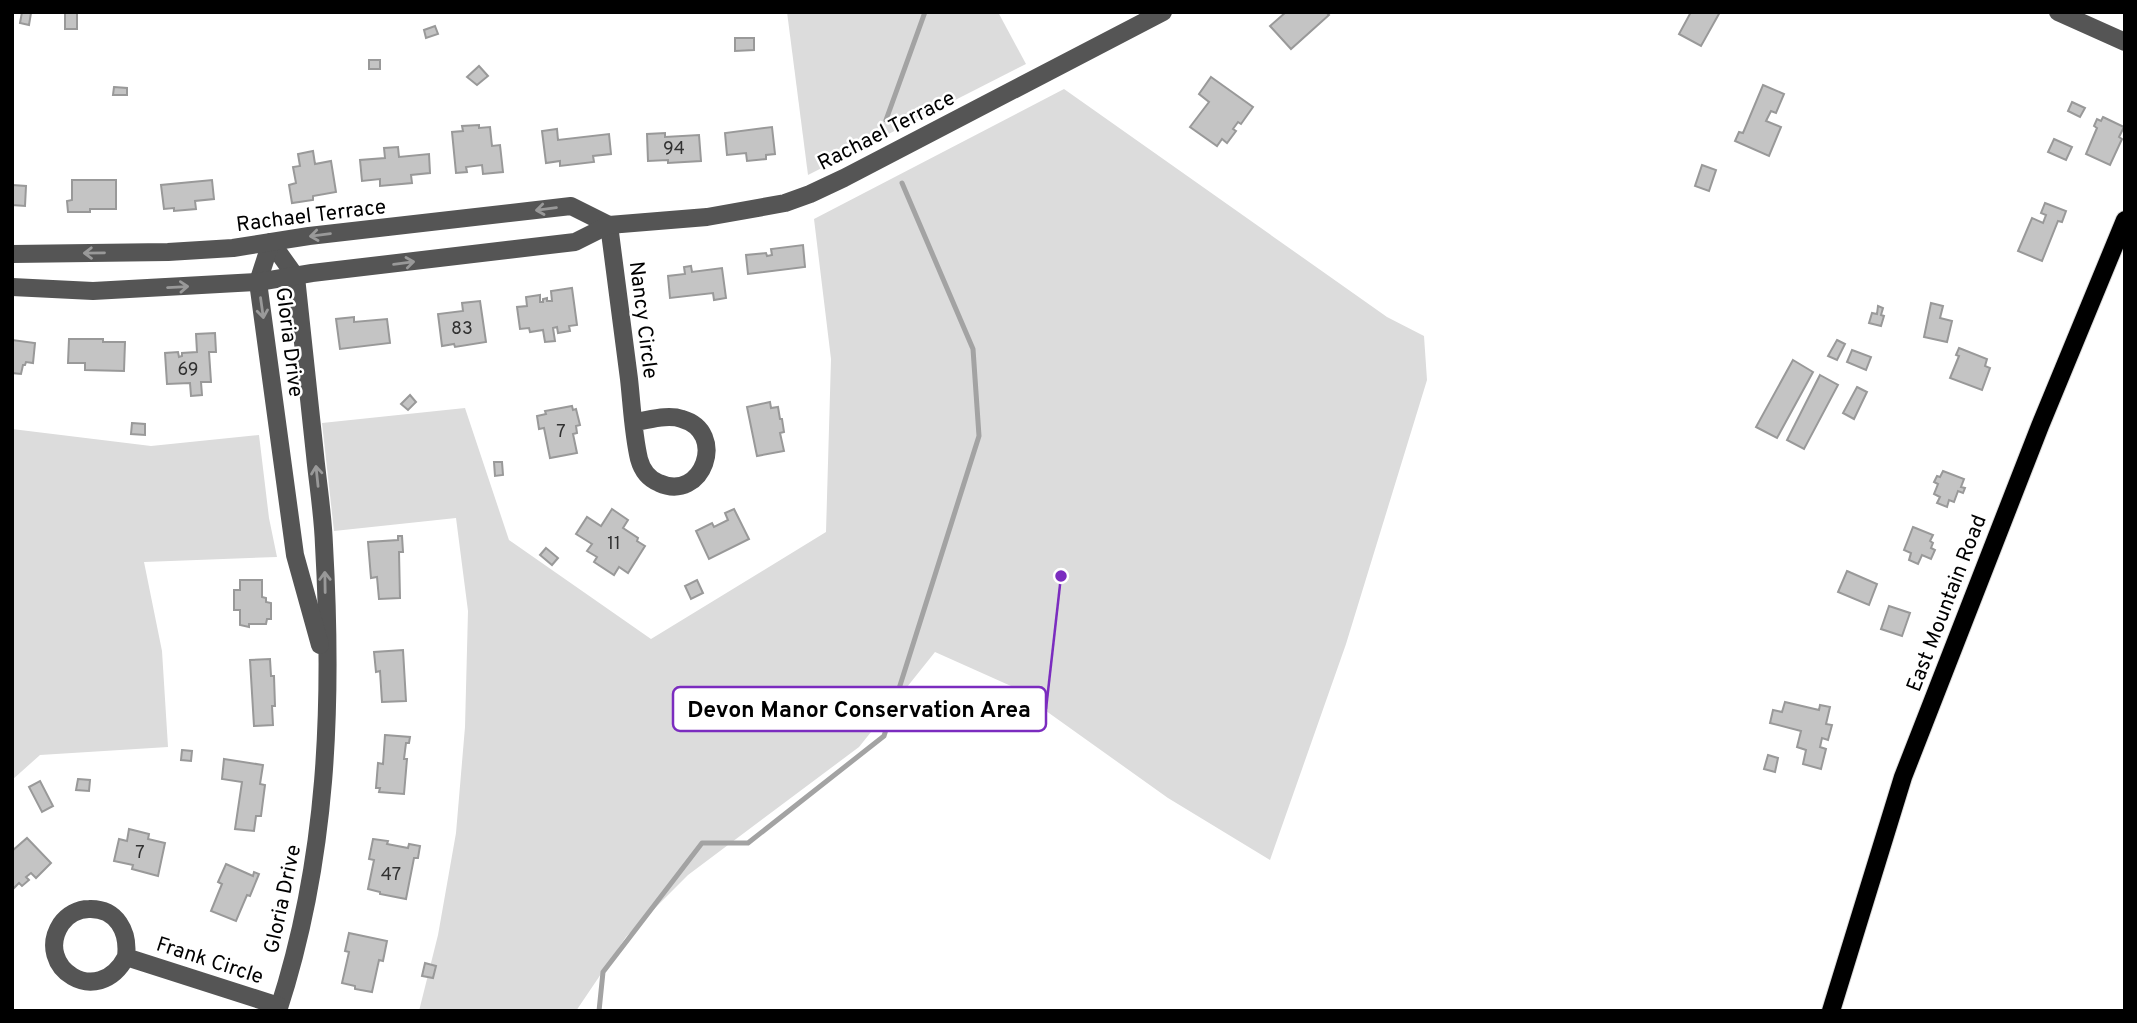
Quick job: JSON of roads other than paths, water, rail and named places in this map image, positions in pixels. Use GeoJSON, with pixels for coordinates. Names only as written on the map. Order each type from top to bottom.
{"type":"FeatureCollection","features":[{"type":"Feature","properties":{"kind":"main road","name":"East Mountain Road"},"geometry":{"type":"LineString","coordinates":[[1831,1011],[1903,777],[2040,426],[2125,220]]}},
{"type":"Feature","properties":{"kind":"street","name":"Rachael Terrace"},"geometry":{"type":"LineString","coordinates":[[12,287],[93,290],[258,282],[575,242],[610,225],[716,216],[761,208],[810,194],[1163,12]]}},
{"type":"Feature","properties":{"kind":"street"},"geometry":{"type":"LineString","coordinates":[[2058,12],[2125,42]]}},
{"type":"Feature","properties":{"kind":"street","name":"Rachael Terrace"},"geometry":{"type":"LineString","coordinates":[[12,254],[168,253],[233,248],[571,206],[610,225]]}},
{"type":"Feature","properties":{"kind":"street","name":"Nancy Circle"},"geometry":{"type":"LineString","coordinates":[[610,225],[634,422],[640,464],[652,479],[664,485],[677,486],[690,482],[699,473],[706,462],[707,446],[696,426],[674,417],[634,422]]}},
{"type":"Feature","properties":{"kind":"street","name":"Gloria Drive"},"geometry":{"type":"LineString","coordinates":[[271,242],[296,276],[324,544],[327,668],[326,759],[317,850],[302,927],[279,1008]]}},
{"type":"Feature","properties":{"kind":"street","name":"Gloria Drive"},"geometry":{"type":"LineString","coordinates":[[271,242],[258,282],[295,555],[327,668]]}},
{"type":"Feature","properties":{"kind":"street","name":"Frank Circle"},"geometry":{"type":"LineString","coordinates":[[98,909],[110,914],[125,932],[126,957],[112,975],[89,982],[78,979],[67,973],[55,954],[57,930],[64,920],[74,913],[98,909]]}},
{"type":"Feature","properties":{"kind":"street","name":"Frank Circle"},"geometry":{"type":"LineString","coordinates":[[126,957],[279,1008]]}},
{"type":"Feature","properties":{"kind":"waterway"},"geometry":{"type":"LineString","coordinates":[[886,120],[925,12]]}},
{"type":"Feature","properties":{"kind":"waterway"},"geometry":{"type":"LineString","coordinates":[[599,1011],[603,972],[702,843],[748,843],[884,736],[979,436],[973,349],[902,183]]}},
{"type":"Feature","properties":{"kind":"place","name":"Devon Manor Conservation Area"},"geometry":{"type":"Point","coordinates":[1061,576]}}]}
